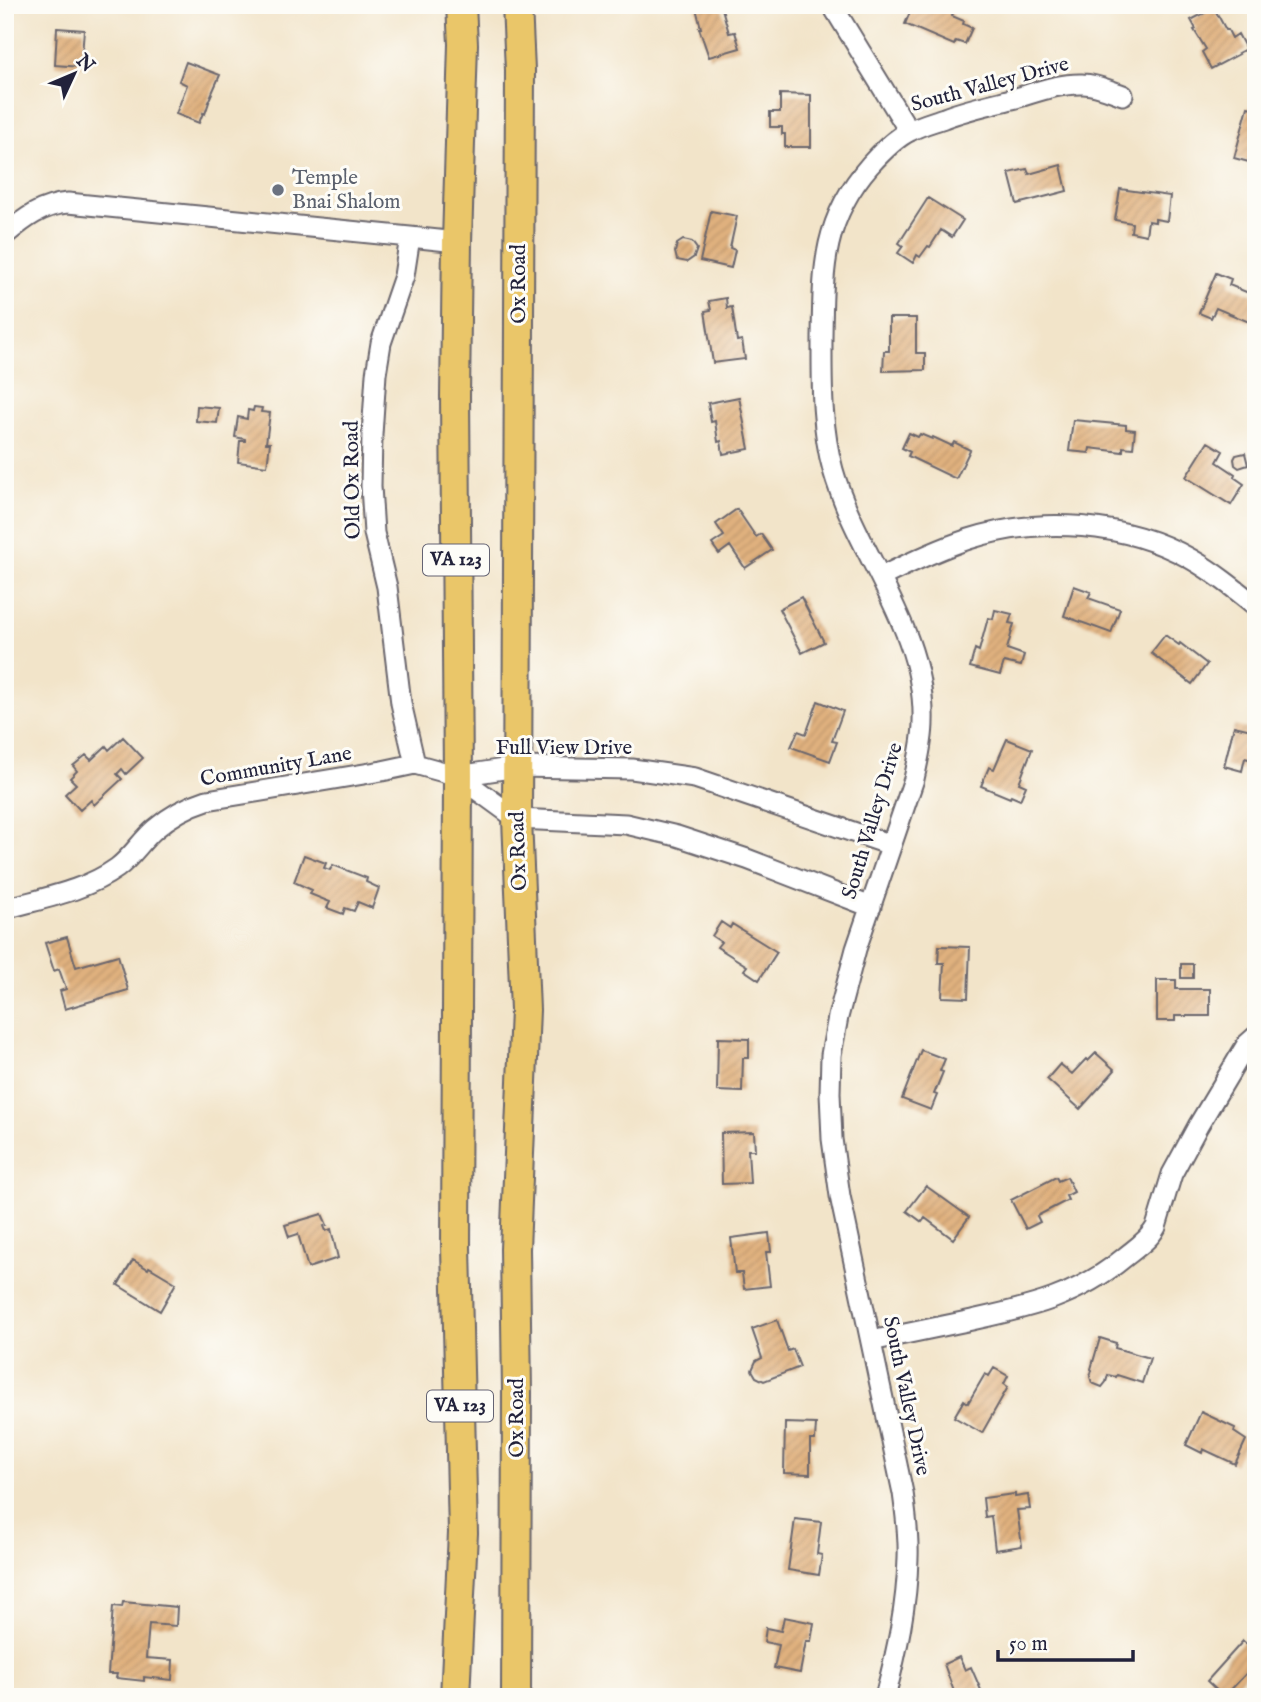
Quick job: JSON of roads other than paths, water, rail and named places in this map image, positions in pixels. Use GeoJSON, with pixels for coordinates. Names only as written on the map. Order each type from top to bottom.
{"type":"FeatureCollection","features":[{"type":"Feature","properties":{"kind":"highway","name":"VA 123"},"geometry":{"type":"LineString","coordinates":[[455,1697],[463,1533],[457,1247],[458,776],[455,410],[463,44],[461,5]]}},
{"type":"Feature","properties":{"kind":"highway","name":"Ox Road"},"geometry":{"type":"LineString","coordinates":[[516,1697],[516,1249],[525,1010],[517,819],[520,70],[517,5]]}},
{"type":"Feature","properties":{"kind":"street"},"geometry":{"type":"LineString","coordinates":[[832,5],[909,131]]}},
{"type":"Feature","properties":{"kind":"street","name":"South Valley Drive"},"geometry":{"type":"LineString","coordinates":[[885,1697],[906,1592],[907,1527],[903,1493],[840,1196],[832,1139],[831,1055],[856,949],[914,779],[923,722],[915,660],[881,577],[844,501],[827,444],[822,398],[823,279],[829,239],[848,195],[880,154],[909,131],[949,116],[1064,85],[1085,83],[1123,95]]}},
{"type":"Feature","properties":{"kind":"street"},"geometry":{"type":"LineString","coordinates":[[5,235],[40,209],[68,203],[457,242]]}},
{"type":"Feature","properties":{"kind":"street","name":"Old Ox Road"},"geometry":{"type":"LineString","coordinates":[[411,237],[404,276],[381,343],[376,374],[371,486],[374,533],[387,587],[401,703],[415,764]]}},
{"type":"Feature","properties":{"kind":"street"},"geometry":{"type":"LineString","coordinates":[[881,577],[917,559],[991,533],[1027,527],[1095,528],[1166,547],[1189,558],[1222,578],[1256,606]]}},
{"type":"Feature","properties":{"kind":"street","name":"Community Lane"},"geometry":{"type":"LineString","coordinates":[[5,909],[80,887],[101,878],[130,857],[154,830],[170,817],[206,800],[415,764],[458,776]]}},
{"type":"Feature","properties":{"kind":"street","name":"Full View Drive"},"geometry":{"type":"LineString","coordinates":[[458,776],[517,767],[632,769],[695,778],[891,845]]}},
{"type":"Feature","properties":{"kind":"street"},"geometry":{"type":"LineString","coordinates":[[458,776],[517,819],[626,824],[677,836],[747,859],[870,907]]}},
{"type":"Feature","properties":{"kind":"street"},"geometry":{"type":"LineString","coordinates":[[871,1341],[1053,1300],[1116,1265],[1152,1234],[1172,1174],[1247,1044],[1256,1036]]}},
{"type":"Feature","properties":{"kind":"place","name":"Temple Bnai Shalom"},"geometry":{"type":"Point","coordinates":[278,190]}}]}
